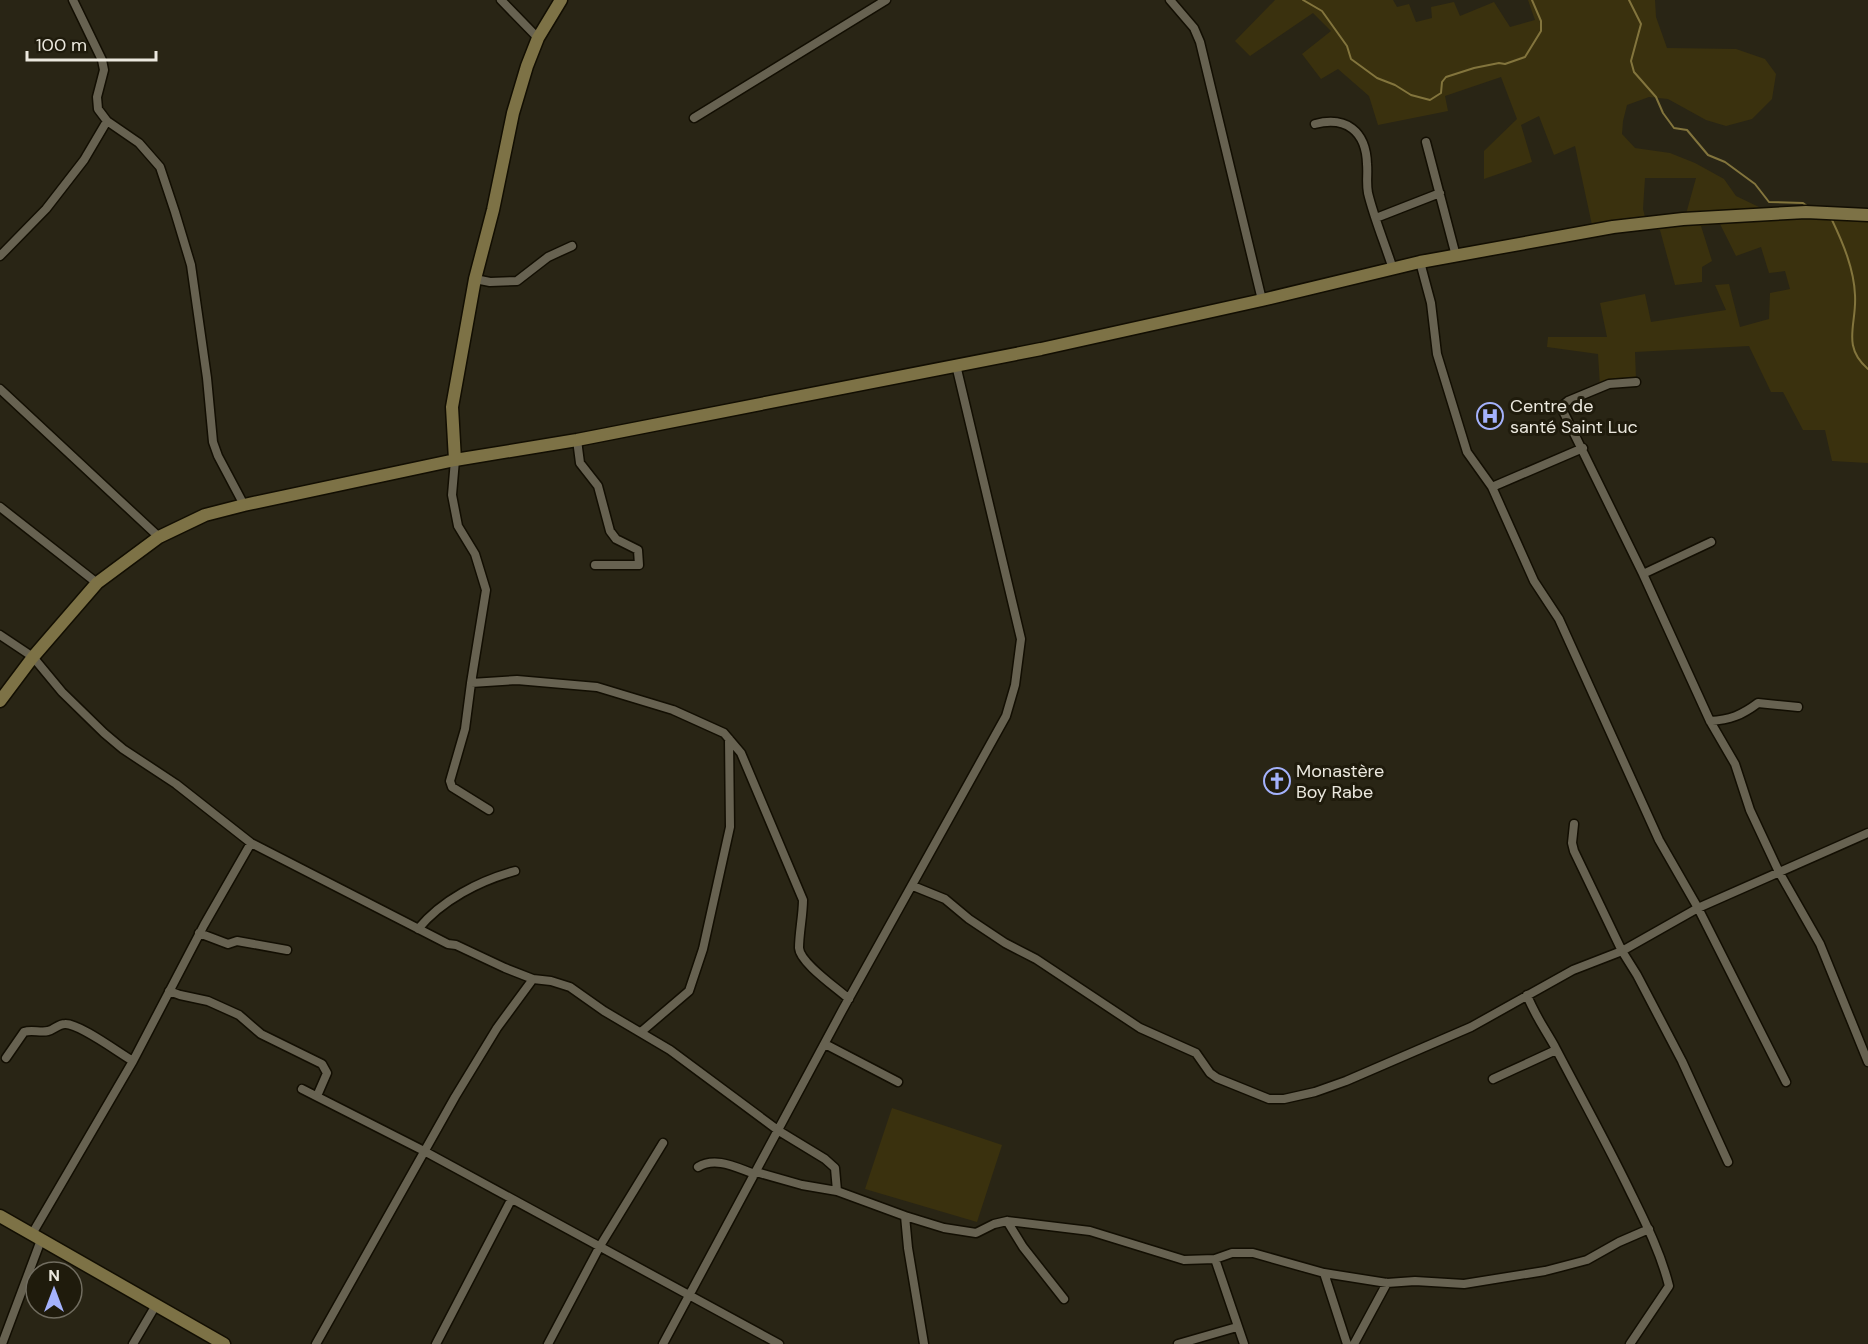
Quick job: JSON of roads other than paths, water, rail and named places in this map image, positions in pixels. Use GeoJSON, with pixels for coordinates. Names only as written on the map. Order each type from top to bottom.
{"type":"FeatureCollection","features":[{"type":"Feature","properties":{"kind":"main road"},"geometry":{"type":"LineString","coordinates":[[455,460],[452,407],[475,279],[513,113],[526,66],[538,38],[561,0]]}},
{"type":"Feature","properties":{"kind":"main road"},"geometry":{"type":"LineString","coordinates":[[0,701],[33,657],[97,583],[159,537],[205,515],[455,460],[577,440],[1041,349],[1420,262],[1632,223],[1806,212],[1868,215]]}},
{"type":"Feature","properties":{"kind":"main road"},"geometry":{"type":"LineString","coordinates":[[0,1216],[224,1344]]}},
{"type":"Feature","properties":{"kind":"street"},"geometry":{"type":"LineString","coordinates":[[73,0],[102,60],[104,70],[97,97],[98,109],[107,121],[139,143],[160,167],[191,265],[207,378],[213,442],[244,505]]}},
{"type":"Feature","properties":{"kind":"street"},"geometry":{"type":"LineString","coordinates":[[501,0],[538,38]]}},
{"type":"Feature","properties":{"kind":"street"},"geometry":{"type":"LineString","coordinates":[[694,118],[886,0]]}},
{"type":"Feature","properties":{"kind":"street"},"geometry":{"type":"LineString","coordinates":[[1170,0],[1194,28],[1200,42],[1262,300]]}},
{"type":"Feature","properties":{"kind":"street"},"geometry":{"type":"LineString","coordinates":[[1314,124],[1329,120],[1338,121],[1350,127],[1360,138],[1366,155],[1367,186],[1393,269]]}},
{"type":"Feature","properties":{"kind":"street"},"geometry":{"type":"LineString","coordinates":[[0,256],[46,209],[84,160],[107,121]]}},
{"type":"Feature","properties":{"kind":"street"},"geometry":{"type":"LineString","coordinates":[[1426,142],[1456,256]]}},
{"type":"Feature","properties":{"kind":"street"},"geometry":{"type":"LineString","coordinates":[[1376,218],[1440,192]]}},
{"type":"Feature","properties":{"kind":"street"},"geometry":{"type":"LineString","coordinates":[[475,279],[490,282],[517,281],[548,257],[572,246]]}},
{"type":"Feature","properties":{"kind":"street"},"geometry":{"type":"LineString","coordinates":[[1420,262],[1431,303],[1437,354],[1467,452],[1492,487],[1534,581],[1559,619],[1659,840],[1698,908],[1786,1082]]}},
{"type":"Feature","properties":{"kind":"street"},"geometry":{"type":"LineString","coordinates":[[663,1344],[849,999],[1006,716],[1020,656],[1021,639],[956,365]]}},
{"type":"Feature","properties":{"kind":"street"},"geometry":{"type":"LineString","coordinates":[[1636,382],[1609,384],[1568,401],[1562,409],[1643,574],[1710,721],[1735,764],[1750,810],[1779,872],[1820,945],[1868,1062]]}},
{"type":"Feature","properties":{"kind":"street"},"geometry":{"type":"LineString","coordinates":[[0,389],[159,537]]}},
{"type":"Feature","properties":{"kind":"street"},"geometry":{"type":"LineString","coordinates":[[577,440],[580,463],[597,486],[610,531],[616,538],[636,548],[639,553],[639,565],[595,565]]}},
{"type":"Feature","properties":{"kind":"street"},"geometry":{"type":"LineString","coordinates":[[1492,487],[1582,448]]}},
{"type":"Feature","properties":{"kind":"street"},"geometry":{"type":"LineString","coordinates":[[455,460],[452,495],[458,526],[475,554],[486,590],[465,729],[450,781],[452,787],[489,810]]}},
{"type":"Feature","properties":{"kind":"street"},"geometry":{"type":"LineString","coordinates":[[0,507],[97,583]]}},
{"type":"Feature","properties":{"kind":"street"},"geometry":{"type":"LineString","coordinates":[[1643,574],[1711,542]]}},
{"type":"Feature","properties":{"kind":"street"},"geometry":{"type":"LineString","coordinates":[[0,635],[33,657],[62,692],[123,749],[177,784],[251,843],[448,944],[456,945],[533,979],[551,981],[570,987],[700,1071],[779,1131],[825,1159],[835,1168],[837,1191]]}},
{"type":"Feature","properties":{"kind":"street"},"geometry":{"type":"LineString","coordinates":[[471,683],[517,680],[597,687],[673,710],[724,733],[741,753],[803,900],[799,950],[805,961],[849,999]]}},
{"type":"Feature","properties":{"kind":"street"},"geometry":{"type":"LineString","coordinates":[[1710,721],[1727,720],[1742,715],[1758,703],[1798,707]]}},
{"type":"Feature","properties":{"kind":"street"},"geometry":{"type":"LineString","coordinates":[[641,1032],[689,991],[703,949],[730,827],[729,738]]}},
{"type":"Feature","properties":{"kind":"street"},"geometry":{"type":"LineString","coordinates":[[1574,824],[1572,843],[1574,851],[1622,951],[1682,1061],[1728,1162]]}},
{"type":"Feature","properties":{"kind":"street"},"geometry":{"type":"LineString","coordinates":[[913,886],[945,899],[1005,944],[1044,964],[1140,1028],[1196,1053],[1210,1073],[1217,1078],[1269,1099],[1284,1099],[1315,1092],[1346,1081],[1471,1028],[1573,970],[1622,951],[1698,908],[1868,833]]}},
{"type":"Feature","properties":{"kind":"street"},"geometry":{"type":"LineString","coordinates":[[2,1344],[37,1237],[133,1061],[199,933],[251,843]]}},
{"type":"Feature","properties":{"kind":"street"},"geometry":{"type":"LineString","coordinates":[[418,929],[428,917],[450,900],[515,871]]}},
{"type":"Feature","properties":{"kind":"street"},"geometry":{"type":"LineString","coordinates":[[199,933],[228,944],[237,942],[287,950]]}},
{"type":"Feature","properties":{"kind":"street"},"geometry":{"type":"LineString","coordinates":[[316,1344],[424,1151],[497,1028],[533,979]]}},
{"type":"Feature","properties":{"kind":"street"},"geometry":{"type":"LineString","coordinates":[[169,991],[208,1000],[239,1016],[261,1034],[322,1064],[327,1073],[317,1096]]}},
{"type":"Feature","properties":{"kind":"street"},"geometry":{"type":"LineString","coordinates":[[1527,995],[1534,1013],[1556,1050],[1649,1229],[1665,1269],[1669,1286],[1630,1344]]}},
{"type":"Feature","properties":{"kind":"street"},"geometry":{"type":"LineString","coordinates":[[6,1058],[24,1032],[33,1030],[47,1032],[67,1023],[80,1028],[133,1061]]}},
{"type":"Feature","properties":{"kind":"street"},"geometry":{"type":"LineString","coordinates":[[825,1044],[898,1082]]}},
{"type":"Feature","properties":{"kind":"street"},"geometry":{"type":"LineString","coordinates":[[1493,1079],[1556,1050]]}},
{"type":"Feature","properties":{"kind":"street"},"geometry":{"type":"LineString","coordinates":[[302,1089],[424,1151],[779,1344]]}},
{"type":"Feature","properties":{"kind":"street"},"geometry":{"type":"LineString","coordinates":[[548,1344],[600,1246],[663,1143]]}},
{"type":"Feature","properties":{"kind":"street"},"geometry":{"type":"LineString","coordinates":[[698,1167],[706,1163],[719,1162],[802,1185],[837,1191],[944,1228],[976,1233],[994,1224],[1007,1221],[1090,1231],[1184,1260],[1215,1259],[1232,1253],[1253,1253],[1324,1273],[1387,1283],[1415,1281],[1464,1284],[1545,1270],[1587,1260],[1649,1229]]}},
{"type":"Feature","properties":{"kind":"street"},"geometry":{"type":"LineString","coordinates":[[436,1344],[511,1200]]}},
{"type":"Feature","properties":{"kind":"street"},"geometry":{"type":"LineString","coordinates":[[905,1216],[924,1344]]}},
{"type":"Feature","properties":{"kind":"street"},"geometry":{"type":"LineString","coordinates":[[1007,1221],[1023,1247],[1064,1299]]}},
{"type":"Feature","properties":{"kind":"street"},"geometry":{"type":"LineString","coordinates":[[1215,1259],[1244,1344]]}},
{"type":"Feature","properties":{"kind":"street"},"geometry":{"type":"LineString","coordinates":[[1324,1273],[1347,1344]]}},
{"type":"Feature","properties":{"kind":"street"},"geometry":{"type":"LineString","coordinates":[[1354,1344],[1387,1283]]}},
{"type":"Feature","properties":{"kind":"street"},"geometry":{"type":"LineString","coordinates":[[133,1344],[156,1305]]}},
{"type":"Feature","properties":{"kind":"street"},"geometry":{"type":"LineString","coordinates":[[1178,1344],[1237,1327]]}},
{"type":"Feature","properties":{"kind":"waterway"},"geometry":{"type":"LineString","coordinates":[[1303,0],[1322,11],[1347,46],[1351,59],[1377,78],[1411,95],[1430,100],[1441,93],[1442,82],[1446,77],[1474,68],[1505,64],[1525,57],[1541,31],[1541,21],[1532,0]]}},
{"type":"Feature","properties":{"kind":"waterway"},"geometry":{"type":"LineString","coordinates":[[1629,0],[1641,24],[1631,61],[1634,72],[1656,97],[1663,113],[1674,128],[1687,130],[1708,155],[1725,162],[1755,184],[1769,202],[1803,203],[1807,206]]}},
{"type":"Feature","properties":{"kind":"waterway"},"geometry":{"type":"LineString","coordinates":[[1832,220],[1853,276],[1855,306],[1852,334],[1855,352],[1868,369]]}},
{"type":"Feature","properties":{"kind":"place","name":"Centre de santé Saint Luc"},"geometry":{"type":"Point","coordinates":[1490,416]}},
{"type":"Feature","properties":{"kind":"place","name":"Monastère Boy Rabe"},"geometry":{"type":"Point","coordinates":[1277,781]}}]}
